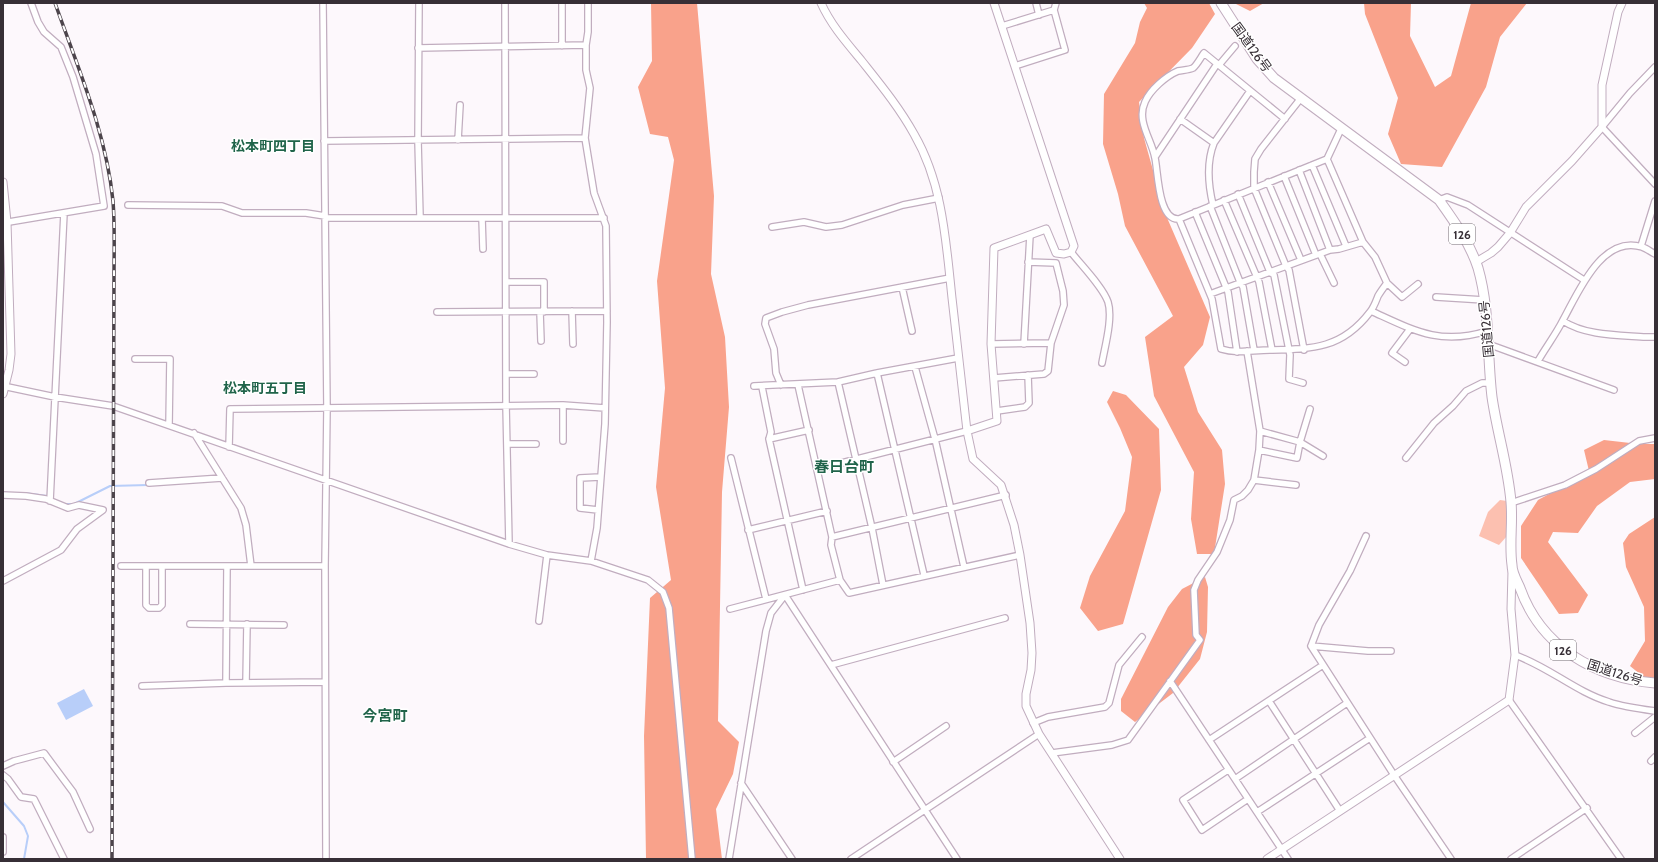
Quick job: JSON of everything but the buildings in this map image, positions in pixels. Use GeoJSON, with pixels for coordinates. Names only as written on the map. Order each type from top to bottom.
{"type":"FeatureCollection","features":[{"type":"Feature","properties":{"kind":"highway","name":"国道126号"},"geometry":{"type":"LineString","coordinates":[[1221,3],[1257,59],[1267,71],[1283,86],[1439,200],[1468,243],[1478,268],[1484,300],[1490,383],[1511,503],[1512,566],[1525,602],[1536,621],[1558,646],[1574,658],[1600,670],[1637,682],[1655,683]]}},
{"type":"Feature","properties":{"kind":"street"},"geometry":{"type":"LineString","coordinates":[[5,223],[104,206],[96,154],[73,77],[61,47],[44,32],[38,22],[31,3]]}},
{"type":"Feature","properties":{"kind":"street"},"geometry":{"type":"LineString","coordinates":[[323,3],[327,408],[325,566],[326,859]]}},
{"type":"Feature","properties":{"kind":"street"},"geometry":{"type":"LineString","coordinates":[[419,3],[418,141],[420,218]]}},
{"type":"Feature","properties":{"kind":"street"},"geometry":{"type":"LineString","coordinates":[[505,3],[506,405],[509,544]]}},
{"type":"Feature","properties":{"kind":"street"},"geometry":{"type":"LineString","coordinates":[[588,3],[586,70],[590,88],[585,138],[594,193],[606,226],[607,311],[605,408],[597,528],[591,561]]}},
{"type":"Feature","properties":{"kind":"street"},"geometry":{"type":"LineString","coordinates":[[821,3],[839,33],[899,109],[915,134],[926,158],[939,198],[946,237],[958,358],[967,431],[973,459],[1001,484],[1006,495],[1020,555],[1030,623],[1032,653],[1031,670],[1026,694],[1026,706],[1033,723],[1120,859]]}},
{"type":"Feature","properties":{"kind":"street"},"geometry":{"type":"LineString","coordinates":[[818,469],[967,431],[998,421],[991,344],[994,248],[1046,229],[1056,253],[1064,254],[1071,252],[1074,246],[994,3]]}},
{"type":"Feature","properties":{"kind":"street"},"geometry":{"type":"LineString","coordinates":[[1036,3],[1039,14]]}},
{"type":"Feature","properties":{"kind":"street"},"geometry":{"type":"LineString","coordinates":[[1015,66],[1065,50],[1054,10],[1056,3]]}},
{"type":"Feature","properties":{"kind":"street"},"geometry":{"type":"LineString","coordinates":[[1622,3],[1618,12],[1602,85],[1602,128],[1655,184]]}},
{"type":"Feature","properties":{"kind":"street"},"geometry":{"type":"LineString","coordinates":[[562,4],[562,46]]}},
{"type":"Feature","properties":{"kind":"street"},"geometry":{"type":"LineString","coordinates":[[1002,26],[1054,10]]}},
{"type":"Feature","properties":{"kind":"street"},"geometry":{"type":"LineString","coordinates":[[418,48],[586,45]]}},
{"type":"Feature","properties":{"kind":"street"},"geometry":{"type":"LineString","coordinates":[[1155,157],[1218,64],[1235,46]]}},
{"type":"Feature","properties":{"kind":"street"},"geometry":{"type":"LineString","coordinates":[[1285,119],[1204,53],[1193,68],[1176,72],[1162,82],[1147,97],[1143,112],[1144,125],[1155,157],[1160,196],[1170,215],[1176,219],[1179,219],[1327,159],[1341,129]]}},
{"type":"Feature","properties":{"kind":"street"},"geometry":{"type":"LineString","coordinates":[[1476,262],[1491,253],[1510,233],[1526,207],[1572,161],[1602,128],[1630,93],[1655,68]]}},
{"type":"Feature","properties":{"kind":"street"},"geometry":{"type":"LineString","coordinates":[[1250,91],[1214,143],[1208,166],[1211,205],[1243,287],[1254,350]]}},
{"type":"Feature","properties":{"kind":"street"},"geometry":{"type":"LineString","coordinates":[[1301,98],[1255,158],[1254,188],[1289,270],[1304,350]]}},
{"type":"Feature","properties":{"kind":"street"},"geometry":{"type":"LineString","coordinates":[[458,140],[460,105]]}},
{"type":"Feature","properties":{"kind":"street"},"geometry":{"type":"LineString","coordinates":[[1180,119],[1214,143]]}},
{"type":"Feature","properties":{"kind":"street"},"geometry":{"type":"LineString","coordinates":[[324,141],[585,138]]}},
{"type":"Feature","properties":{"kind":"street"},"geometry":{"type":"LineString","coordinates":[[1327,159],[1363,242],[1375,257],[1387,283],[1402,297],[1418,284]]}},
{"type":"Feature","properties":{"kind":"street"},"geometry":{"type":"LineString","coordinates":[[1312,165],[1346,246]]}},
{"type":"Feature","properties":{"kind":"street"},"geometry":{"type":"LineString","coordinates":[[1299,170],[1330,250]]}},
{"type":"Feature","properties":{"kind":"street"},"geometry":{"type":"LineString","coordinates":[[1284,176],[1318,255],[1334,283]]}},
{"type":"Feature","properties":{"kind":"street"},"geometry":{"type":"LineString","coordinates":[[3,182],[11,354],[3,394]]}},
{"type":"Feature","properties":{"kind":"street"},"geometry":{"type":"LineString","coordinates":[[1268,182],[1301,260]]}},
{"type":"Feature","properties":{"kind":"street"},"geometry":{"type":"LineString","coordinates":[[1238,194],[1270,272],[1274,275],[1290,355],[1288,379],[1303,383]]}},
{"type":"Feature","properties":{"kind":"street"},"geometry":{"type":"LineString","coordinates":[[1439,200],[1447,197],[1468,205],[1584,280]]}},
{"type":"Feature","properties":{"kind":"street"},"geometry":{"type":"LineString","coordinates":[[772,227],[804,222],[826,227],[842,225],[903,205],[939,198]]}},
{"type":"Feature","properties":{"kind":"street"},"geometry":{"type":"LineString","coordinates":[[1224,200],[1259,282],[1272,350]]}},
{"type":"Feature","properties":{"kind":"street"},"geometry":{"type":"LineString","coordinates":[[1641,246],[1655,202]]}},
{"type":"Feature","properties":{"kind":"street"},"geometry":{"type":"LineString","coordinates":[[128,205],[222,206],[242,213],[306,213],[325,217],[604,218]]}},
{"type":"Feature","properties":{"kind":"street"},"geometry":{"type":"LineString","coordinates":[[1195,212],[1225,288],[1228,292],[1237,352]]}},
{"type":"Feature","properties":{"kind":"street"},"geometry":{"type":"LineString","coordinates":[[50,501],[64,213]]}},
{"type":"Feature","properties":{"kind":"street"},"geometry":{"type":"LineString","coordinates":[[482,218],[483,249]]}},
{"type":"Feature","properties":{"kind":"street"},"geometry":{"type":"LineString","coordinates":[[1179,219],[1210,294],[1221,349],[1237,352],[1254,350],[1304,350],[1326,345],[1347,335],[1371,312],[1379,294],[1387,283]]}},
{"type":"Feature","properties":{"kind":"street"},"geometry":{"type":"LineString","coordinates":[[1024,344],[1030,235]]}},
{"type":"Feature","properties":{"kind":"street"},"geometry":{"type":"LineString","coordinates":[[1210,294],[1330,250],[1363,242]]}},
{"type":"Feature","properties":{"kind":"street"},"geometry":{"type":"LineString","coordinates":[[1538,361],[1584,280],[1602,258],[1612,251],[1625,246],[1641,246],[1655,254]]}},
{"type":"Feature","properties":{"kind":"street"},"geometry":{"type":"LineString","coordinates":[[1071,252],[1100,288],[1108,302],[1109,320],[1102,363]]}},
{"type":"Feature","properties":{"kind":"street"},"geometry":{"type":"LineString","coordinates":[[994,378],[1044,374],[1048,371],[1051,342],[1064,305],[1063,291],[1056,263],[1028,262]]}},
{"type":"Feature","properties":{"kind":"street"},"geometry":{"type":"LineString","coordinates":[[781,385],[776,373],[774,349],[765,324],[766,318],[808,305],[950,278]]}},
{"type":"Feature","properties":{"kind":"street"},"geometry":{"type":"LineString","coordinates":[[506,282],[544,282],[541,341]]}},
{"type":"Feature","properties":{"kind":"street"},"geometry":{"type":"LineString","coordinates":[[902,287],[912,331]]}},
{"type":"Feature","properties":{"kind":"street"},"geometry":{"type":"LineString","coordinates":[[1436,297],[1484,300]]}},
{"type":"Feature","properties":{"kind":"street"},"geometry":{"type":"LineString","coordinates":[[437,312],[607,311]]}},
{"type":"Feature","properties":{"kind":"street"},"geometry":{"type":"LineString","coordinates":[[572,312],[573,344]]}},
{"type":"Feature","properties":{"kind":"street"},"geometry":{"type":"LineString","coordinates":[[1371,312],[1424,334],[1469,337],[1487,331]]}},
{"type":"Feature","properties":{"kind":"street"},"geometry":{"type":"LineString","coordinates":[[1562,321],[1571,327],[1592,332],[1646,338],[1655,337]]}},
{"type":"Feature","properties":{"kind":"street"},"geometry":{"type":"LineString","coordinates":[[1405,362],[1392,353],[1410,329]]}},
{"type":"Feature","properties":{"kind":"street"},"geometry":{"type":"LineString","coordinates":[[991,344],[1051,342]]}},
{"type":"Feature","properties":{"kind":"street"},"geometry":{"type":"LineString","coordinates":[[1488,344],[1614,390]]}},
{"type":"Feature","properties":{"kind":"street"},"geometry":{"type":"LineString","coordinates":[[1052,753],[1112,746],[1128,740],[1200,640],[1196,635],[1194,590],[1198,580],[1218,552],[1230,520],[1234,500],[1238,496],[1242,496],[1248,490],[1254,480],[1259,450],[1260,431],[1247,351]]}},
{"type":"Feature","properties":{"kind":"street"},"geometry":{"type":"LineString","coordinates":[[754,386],[762,387],[838,382],[958,358]]}},
{"type":"Feature","properties":{"kind":"street"},"geometry":{"type":"LineString","coordinates":[[135,359],[170,359],[169,424]]}},
{"type":"Feature","properties":{"kind":"street"},"geometry":{"type":"LineString","coordinates":[[915,367],[935,439],[964,567]]}},
{"type":"Feature","properties":{"kind":"street"},"geometry":{"type":"LineString","coordinates":[[877,373],[924,576]]}},
{"type":"Feature","properties":{"kind":"street"},"geometry":{"type":"LineString","coordinates":[[506,374],[534,374]]}},
{"type":"Feature","properties":{"kind":"street"},"geometry":{"type":"LineString","coordinates":[[997,411],[1025,407],[1029,403],[1028,375]]}},
{"type":"Feature","properties":{"kind":"street"},"geometry":{"type":"LineString","coordinates":[[838,382],[872,528],[883,585]]}},
{"type":"Feature","properties":{"kind":"street"},"geometry":{"type":"LineString","coordinates":[[1406,458],[1434,423],[1453,406],[1466,391],[1482,383],[1490,383]]}},
{"type":"Feature","properties":{"kind":"street"},"geometry":{"type":"LineString","coordinates":[[798,385],[827,511],[832,537],[831,545],[840,580],[849,593],[1020,555]]}},
{"type":"Feature","properties":{"kind":"street"},"geometry":{"type":"LineString","coordinates":[[4,386],[56,397],[113,406],[169,424],[229,447],[509,544],[547,555],[591,561],[648,580],[663,592],[668,608],[692,859]]}},
{"type":"Feature","properties":{"kind":"street"},"geometry":{"type":"LineString","coordinates":[[762,387],[771,432],[769,439],[803,590]]}},
{"type":"Feature","properties":{"kind":"street"},"geometry":{"type":"LineString","coordinates":[[229,447],[230,409],[506,405],[563,405],[605,408]]}},
{"type":"Feature","properties":{"kind":"street"},"geometry":{"type":"LineString","coordinates":[[563,405],[563,441]]}},
{"type":"Feature","properties":{"kind":"street"},"geometry":{"type":"LineString","coordinates":[[1259,450],[1297,458],[1300,442],[1310,409]]}},
{"type":"Feature","properties":{"kind":"street"},"geometry":{"type":"LineString","coordinates":[[769,439],[808,430]]}},
{"type":"Feature","properties":{"kind":"street"},"geometry":{"type":"LineString","coordinates":[[1260,431],[1300,442],[1323,456]]}},
{"type":"Feature","properties":{"kind":"street"},"geometry":{"type":"LineString","coordinates":[[194,433],[241,508],[246,525],[251,566]]}},
{"type":"Feature","properties":{"kind":"street"},"geometry":{"type":"LineString","coordinates":[[1511,503],[1565,485],[1596,469],[1639,441],[1655,438]]}},
{"type":"Feature","properties":{"kind":"street"},"geometry":{"type":"LineString","coordinates":[[507,444],[536,444]]}},
{"type":"Feature","properties":{"kind":"street"},"geometry":{"type":"LineString","coordinates":[[731,458],[766,599]]}},
{"type":"Feature","properties":{"kind":"street"},"geometry":{"type":"LineString","coordinates":[[598,510],[580,508],[580,478],[600,477]]}},
{"type":"Feature","properties":{"kind":"street"},"geometry":{"type":"LineString","coordinates":[[149,483],[222,478]]}},
{"type":"Feature","properties":{"kind":"street"},"geometry":{"type":"LineString","coordinates":[[1254,480],[1296,485]]}},
{"type":"Feature","properties":{"kind":"street"},"geometry":{"type":"LineString","coordinates":[[3,495],[26,496],[50,501],[68,508],[79,505],[103,510],[77,529],[61,550],[3,581]]}},
{"type":"Feature","properties":{"kind":"street"},"geometry":{"type":"LineString","coordinates":[[832,537],[1006,495]]}},
{"type":"Feature","properties":{"kind":"street"},"geometry":{"type":"LineString","coordinates":[[748,530],[827,511]]}},
{"type":"Feature","properties":{"kind":"street"},"geometry":{"type":"LineString","coordinates":[[1311,646],[1319,625],[1350,571],[1366,536]]}},
{"type":"Feature","properties":{"kind":"street"},"geometry":{"type":"LineString","coordinates":[[539,621],[547,555]]}},
{"type":"Feature","properties":{"kind":"street"},"geometry":{"type":"LineString","coordinates":[[122,566],[325,566]]}},
{"type":"Feature","properties":{"kind":"street"},"geometry":{"type":"LineString","coordinates":[[146,566],[146,605],[149,608],[159,608],[162,605],[162,566]]}},
{"type":"Feature","properties":{"kind":"street"},"geometry":{"type":"LineString","coordinates":[[226,683],[227,566]]}},
{"type":"Feature","properties":{"kind":"street"},"geometry":{"type":"LineString","coordinates":[[1512,566],[1511,609],[1515,655],[1509,700],[1587,808],[1621,859]]}},
{"type":"Feature","properties":{"kind":"street"},"geometry":{"type":"LineString","coordinates":[[730,609],[840,580]]}},
{"type":"Feature","properties":{"kind":"street"},"geometry":{"type":"LineString","coordinates":[[785,595],[957,859]]}},
{"type":"Feature","properties":{"kind":"street"},"geometry":{"type":"LineString","coordinates":[[729,859],[768,625],[771,613],[785,595]]}},
{"type":"Feature","properties":{"kind":"street"},"geometry":{"type":"LineString","coordinates":[[831,665],[1005,618]]}},
{"type":"Feature","properties":{"kind":"street"},"geometry":{"type":"LineString","coordinates":[[190,624],[284,624]]}},
{"type":"Feature","properties":{"kind":"street"},"geometry":{"type":"LineString","coordinates":[[246,683],[247,624]]}},
{"type":"Feature","properties":{"kind":"street"},"geometry":{"type":"LineString","coordinates":[[1033,723],[1048,717],[1105,707],[1109,703],[1119,665],[1142,637]]}},
{"type":"Feature","properties":{"kind":"street"},"geometry":{"type":"LineString","coordinates":[[1311,646],[1368,651],[1391,651]]}},
{"type":"Feature","properties":{"kind":"street"},"geometry":{"type":"LineString","coordinates":[[1311,646],[1394,775],[1451,859]]}},
{"type":"Feature","properties":{"kind":"street"},"geometry":{"type":"LineString","coordinates":[[1515,655],[1543,667],[1582,690],[1609,702],[1655,711]]}},
{"type":"Feature","properties":{"kind":"street"},"geometry":{"type":"LineString","coordinates":[[1209,740],[1323,665]]}},
{"type":"Feature","properties":{"kind":"street"},"geometry":{"type":"LineString","coordinates":[[1170,681],[1288,859]]}},
{"type":"Feature","properties":{"kind":"street"},"geometry":{"type":"LineString","coordinates":[[142,686],[325,682]]}},
{"type":"Feature","properties":{"kind":"street"},"geometry":{"type":"LineString","coordinates":[[1267,859],[1509,700]]}},
{"type":"Feature","properties":{"kind":"street"},"geometry":{"type":"LineString","coordinates":[[1269,701],[1340,810]]}},
{"type":"Feature","properties":{"kind":"street"},"geometry":{"type":"LineString","coordinates":[[1235,778],[1348,703]]}},
{"type":"Feature","properties":{"kind":"street"},"geometry":{"type":"LineString","coordinates":[[1635,733],[1655,716]]}},
{"type":"Feature","properties":{"kind":"street"},"geometry":{"type":"LineString","coordinates":[[893,762],[946,726]]}},
{"type":"Feature","properties":{"kind":"street"},"geometry":{"type":"LineString","coordinates":[[851,859],[1040,734]]}},
{"type":"Feature","properties":{"kind":"street"},"geometry":{"type":"LineString","coordinates":[[1257,812],[1370,738]]}},
{"type":"Feature","properties":{"kind":"street"},"geometry":{"type":"LineString","coordinates":[[3,766],[14,761],[44,753],[73,792],[90,829]]}},
{"type":"Feature","properties":{"kind":"street"},"geometry":{"type":"LineString","coordinates":[[1228,770],[1182,800],[1202,830],[1248,800]]}},
{"type":"Feature","properties":{"kind":"street"},"geometry":{"type":"LineString","coordinates":[[3,775],[22,797],[34,799],[64,859]]}},
{"type":"Feature","properties":{"kind":"street"},"geometry":{"type":"LineString","coordinates":[[741,783],[792,859]]}},
{"type":"Feature","properties":{"kind":"street"},"geometry":{"type":"LineString","coordinates":[[1510,859],[1587,808]]}},
{"type":"Feature","properties":{"kind":"street"},"geometry":{"type":"LineString","coordinates":[[3,837],[3,852]]}},
{"type":"Feature","properties":{"kind":"shaded area"},"geometry":{"type":"Polygon","coordinates":[[[651,3],[697,3],[714,196],[711,274],[725,337],[729,407],[722,492],[718,721],[739,742],[733,774],[716,809],[722,859],[646,859],[644,736],[650,598],[671,580],[656,487],[665,388],[657,281],[674,160],[668,137],[650,134],[638,87],[652,61],[651,3]]]}},
{"type":"Feature","properties":{"kind":"shaded area"},"geometry":{"type":"Polygon","coordinates":[[[1144,3],[1209,3],[1215,14],[1192,48],[1139,102],[1144,138],[1165,213],[1210,317],[1203,345],[1184,367],[1198,412],[1222,450],[1225,484],[1214,554],[1197,554],[1191,519],[1194,472],[1154,396],[1145,337],[1173,316],[1125,226],[1118,194],[1103,144],[1104,94],[1135,43],[1140,22],[1147,8],[1144,3]]]}},
{"type":"Feature","properties":{"kind":"shaded area"},"geometry":{"type":"Polygon","coordinates":[[[1234,3],[1264,3],[1250,11],[1234,3]]]}},
{"type":"Feature","properties":{"kind":"shaded area"},"geometry":{"type":"Polygon","coordinates":[[[1364,3],[1411,3],[1410,36],[1435,87],[1451,76],[1471,3],[1527,3],[1500,37],[1486,87],[1442,167],[1401,164],[1388,134],[1398,98],[1365,14],[1364,3]]]}},
{"type":"Feature","properties":{"kind":"shaded area"},"geometry":{"type":"Polygon","coordinates":[[[1113,391],[1126,395],[1159,429],[1161,490],[1123,624],[1098,631],[1080,608],[1090,576],[1125,511],[1132,457],[1107,402],[1113,391]]]}},
{"type":"Feature","properties":{"kind":"shaded area"},"geometry":{"type":"Polygon","coordinates":[[[1604,440],[1639,444],[1655,444],[1655,479],[1630,482],[1597,506],[1578,533],[1553,532],[1548,542],[1588,595],[1578,613],[1559,614],[1521,558],[1521,526],[1538,500],[1589,471],[1584,450],[1604,440]]]}},
{"type":"Feature","properties":{"kind":"shaded area"},"geometry":{"type":"Polygon","coordinates":[[[1500,500],[1507,501],[1507,536],[1499,545],[1479,536],[1488,512],[1500,500]]]}},
{"type":"Feature","properties":{"kind":"shaded area"},"geometry":{"type":"Polygon","coordinates":[[[1655,517],[1655,678],[1646,679],[1630,666],[1645,641],[1644,607],[1626,567],[1623,543],[1629,534],[1655,517]]]}},
{"type":"Feature","properties":{"kind":"shaded area"},"geometry":{"type":"Polygon","coordinates":[[[1205,577],[1208,587],[1207,632],[1200,659],[1173,693],[1135,722],[1121,711],[1121,699],[1168,607],[1182,589],[1205,577]]]}},
{"type":"Feature","properties":{"kind":"water"},"geometry":{"type":"Polygon","coordinates":[[[84,689],[93,706],[66,720],[57,703],[84,689]]]}},
{"type":"Feature","properties":{"kind":"waterway"},"geometry":{"type":"LineString","coordinates":[[65,504],[74,504],[110,486],[148,485]]}},
{"type":"Feature","properties":{"kind":"waterway"},"geometry":{"type":"LineString","coordinates":[[24,493],[47,496]]}},
{"type":"Feature","properties":{"kind":"waterway"},"geometry":{"type":"LineString","coordinates":[[3,802],[24,826],[28,836],[24,859]]}},
{"type":"Feature","properties":{"kind":"railway"},"geometry":{"type":"LineString","coordinates":[[55,3],[98,125],[113,201],[112,859]]}},
{"type":"Feature","properties":{"kind":"district","name":"松本町四丁目"},"geometry":{"type":"Point","coordinates":[273,146]}},
{"type":"Feature","properties":{"kind":"district","name":"松本町五丁目"},"geometry":{"type":"Point","coordinates":[265,388]}},
{"type":"Feature","properties":{"kind":"district","name":"春日台町"},"geometry":{"type":"Point","coordinates":[844,467]}},
{"type":"Feature","properties":{"kind":"district","name":"今宮町"},"geometry":{"type":"Point","coordinates":[385,716]}}]}
